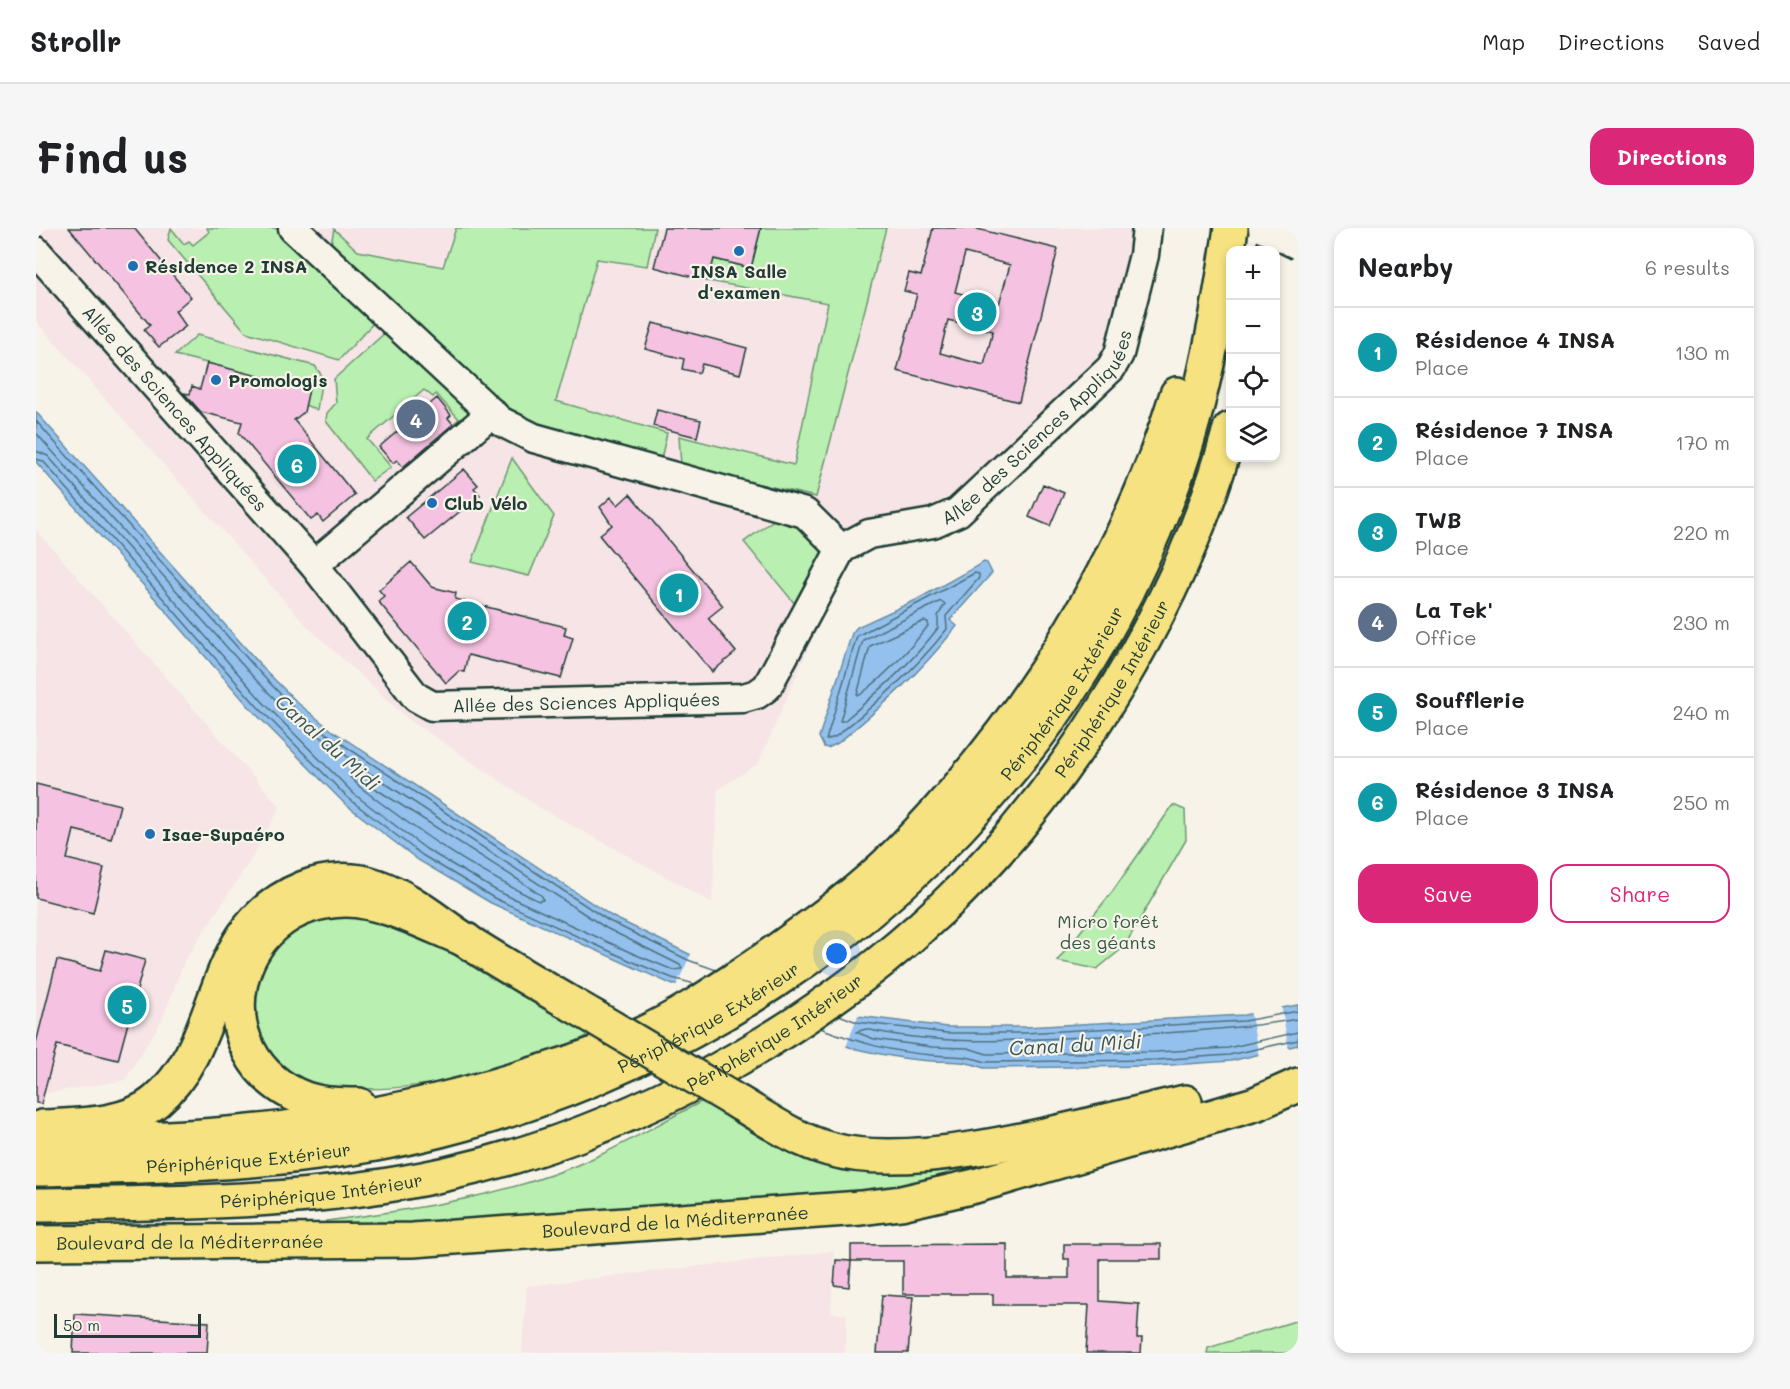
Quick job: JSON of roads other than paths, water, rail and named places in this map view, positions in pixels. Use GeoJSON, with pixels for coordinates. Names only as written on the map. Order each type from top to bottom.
{"type":"FeatureCollection","features":[{"type":"Feature","properties":{"kind":"main road"},"geometry":{"type":"LineString","coordinates":[[1271,246],[1275,228]]}},
{"type":"Feature","properties":{"kind":"main road"},"geometry":{"type":"LineString","coordinates":[[36,1140],[100,1141],[227,1136],[357,1118],[482,1090],[576,1061],[635,1038],[685,1013],[821,919],[897,855],[973,772],[1043,676],[1082,612],[1118,545],[1147,479],[1189,358],[1202,301],[1229,240]]}},
{"type":"Feature","properties":{"kind":"main road","name":"Périphérique Extérieur"},"geometry":{"type":"LineString","coordinates":[[36,1169],[142,1167],[325,1152],[413,1137],[502,1113],[575,1088],[697,1031],[764,990],[850,926],[934,852],[980,804],[1053,715],[1093,652],[1140,563],[1175,476],[1198,399],[1229,240]]}},
{"type":"Feature","properties":{"kind":"main road","name":"Périphérique Intérieur"},"geometry":{"type":"LineString","coordinates":[[36,1205],[244,1199],[343,1192],[444,1175],[542,1149],[602,1126],[694,1083],[817,1007],[889,953],[941,909],[1013,832],[1079,744],[1127,668],[1175,576],[1226,440]]}},
{"type":"Feature","properties":{"kind":"main road"},"geometry":{"type":"LineString","coordinates":[[36,1128],[117,1120],[154,1103],[177,1080],[194,1050],[226,964],[256,918],[284,896],[314,884],[341,880],[375,885],[418,907],[466,940],[788,1132],[829,1149],[858,1154],[933,1153],[1014,1140],[1205,1097],[1298,1080]]}},
{"type":"Feature","properties":{"kind":"main road"},"geometry":{"type":"LineString","coordinates":[[409,1107],[327,1104],[286,1090],[267,1073],[252,1053],[245,1037],[237,1005],[241,979],[251,951],[270,928],[292,912],[319,903],[347,900],[376,904],[466,940]]}},
{"type":"Feature","properties":{"kind":"main road","name":"Boulevard de la Méditerranée"},"geometry":{"type":"LineString","coordinates":[[36,1244],[413,1240],[861,1208],[901,1203],[975,1186],[1255,1104],[1298,1085]]}},
{"type":"Feature","properties":{"kind":"main road"},"geometry":{"type":"LineString","coordinates":[[36,1226],[194,1218],[244,1199]]}},
{"type":"Feature","properties":{"kind":"street"},"geometry":{"type":"LineString","coordinates":[[293,228],[492,414],[534,438],[805,513],[841,549]]}},
{"type":"Feature","properties":{"kind":"street","name":"Allée des Sciences Appliquées"},"geometry":{"type":"LineString","coordinates":[[36,251],[314,565],[416,697],[432,706],[743,698],[757,694],[767,687],[841,549],[868,534],[933,523],[958,512],[1111,368],[1119,354],[1144,255],[1147,228]]}},
{"type":"Feature","properties":{"kind":"street"},"geometry":{"type":"LineString","coordinates":[[1263,228],[1298,245]]}},
{"type":"Feature","properties":{"kind":"street"},"geometry":{"type":"LineString","coordinates":[[314,565],[492,414]]}},
{"type":"Feature","properties":{"kind":"water","name":"Canal du Midi"},"geometry":{"type":"Polygon","coordinates":[[[36,412],[266,671],[299,704],[330,729],[613,917],[691,955],[858,1016],[947,1027],[1025,1027],[1244,1015],[1298,1005],[1298,1045],[1231,1061],[1156,1066],[984,1068],[965,1063],[892,1056],[852,1048],[677,984],[673,985],[491,903],[418,860],[345,804],[252,710],[36,462],[36,412]]]}},
{"type":"Feature","properties":{"kind":"water"},"geometry":{"type":"Polygon","coordinates":[[[984,562],[987,563],[992,573],[950,620],[957,626],[943,643],[901,688],[871,715],[838,743],[828,748],[824,747],[819,737],[852,633],[857,627],[916,600],[984,562]]]}},
{"type":"Feature","properties":{"kind":"place","name":"INSA Salle d'examen"},"geometry":{"type":"Point","coordinates":[739,251]}},
{"type":"Feature","properties":{"kind":"place","name":"Résidence 2 INSA"},"geometry":{"type":"Point","coordinates":[133,266]}},
{"type":"Feature","properties":{"kind":"place","name":"TWB"},"geometry":{"type":"Point","coordinates":[977,312]}},
{"type":"Feature","properties":{"kind":"place","name":"Promologis"},"geometry":{"type":"Point","coordinates":[216,380]}},
{"type":"Feature","properties":{"kind":"place","name":"La Tek'"},"geometry":{"type":"Point","coordinates":[416,419]}},
{"type":"Feature","properties":{"kind":"place","name":"Résidence 3 INSA"},"geometry":{"type":"Point","coordinates":[297,464]}},
{"type":"Feature","properties":{"kind":"place","name":"Club Vélo"},"geometry":{"type":"Point","coordinates":[432,503]}},
{"type":"Feature","properties":{"kind":"place","name":"Résidence 4 INSA"},"geometry":{"type":"Point","coordinates":[679,593]}},
{"type":"Feature","properties":{"kind":"place","name":"Résidence 7 INSA"},"geometry":{"type":"Point","coordinates":[467,621]}},
{"type":"Feature","properties":{"kind":"place","name":"Isae-Supaéro"},"geometry":{"type":"Point","coordinates":[150,834]}},
{"type":"Feature","properties":{"kind":"place","name":"Soufflerie"},"geometry":{"type":"Point","coordinates":[127,1005]}},
{"type":"Feature","properties":{"kind":"park label","name":"Micro forêt des géants"},"geometry":{"type":"Point","coordinates":[1108,931]}}]}
